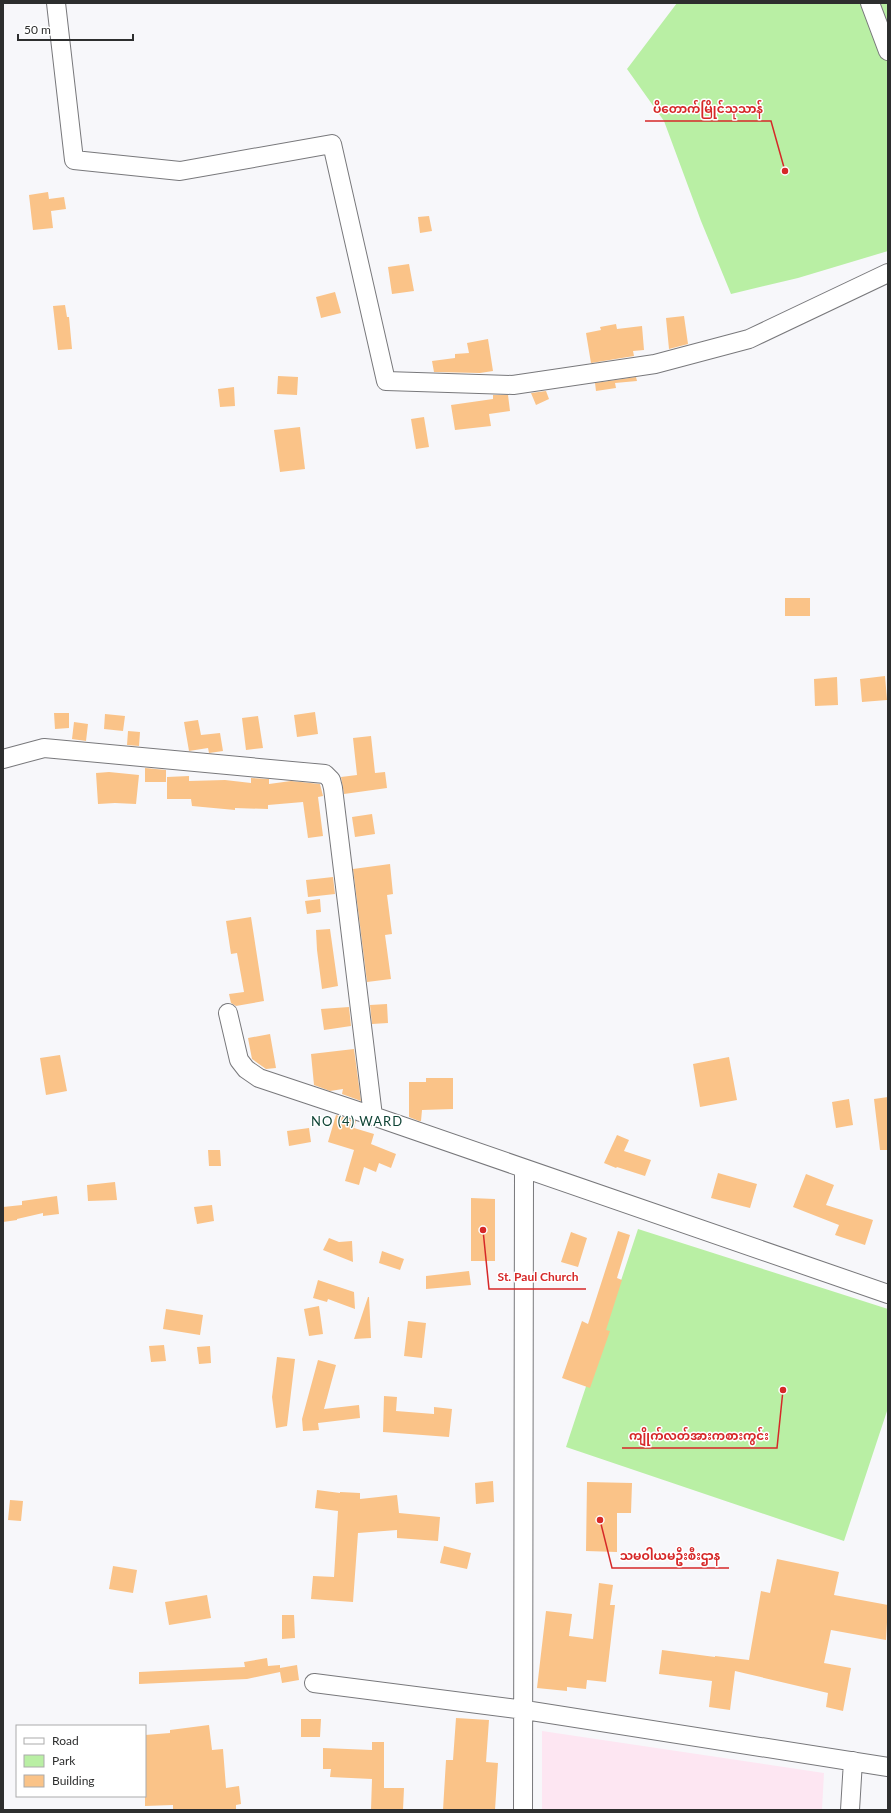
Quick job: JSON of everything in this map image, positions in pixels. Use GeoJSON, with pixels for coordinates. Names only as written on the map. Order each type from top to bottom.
{"type":"FeatureCollection","features":[{"type":"Feature","properties":{"kind":"street"},"geometry":{"type":"LineString","coordinates":[[56,3],[74,160],[180,171],[332,144],[386,381],[513,385],[655,364],[749,339],[888,273]]}},
{"type":"Feature","properties":{"kind":"street"},"geometry":{"type":"LineString","coordinates":[[870,3],[888,51]]}},
{"type":"Feature","properties":{"kind":"street"},"geometry":{"type":"LineString","coordinates":[[3,759],[44,748],[325,774],[331,780],[333,788],[373,1116]]}},
{"type":"Feature","properties":{"kind":"street"},"geometry":{"type":"LineString","coordinates":[[228,1013],[239,1060],[246,1069],[260,1078],[888,1294]]}},
{"type":"Feature","properties":{"kind":"street"},"geometry":{"type":"LineString","coordinates":[[523,1810],[525,1710],[524,1169]]}},
{"type":"Feature","properties":{"kind":"street"},"geometry":{"type":"LineString","coordinates":[[314,1683],[525,1710],[888,1767]]}},
{"type":"Feature","properties":{"kind":"street"},"geometry":{"type":"LineString","coordinates":[[850,1810],[853,1761]]}},
{"type":"Feature","properties":{"kind":"shaded area"},"geometry":{"type":"Polygon","coordinates":[[[542,1731],[824,1773],[822,1810],[542,1810],[542,1731]]]}},
{"type":"Feature","properties":{"kind":"green space"},"geometry":{"type":"Polygon","coordinates":[[[677,3],[888,3],[888,251],[798,278],[731,294],[701,221],[664,121],[627,69],[677,3]]]}},
{"type":"Feature","properties":{"kind":"green space"},"geometry":{"type":"Polygon","coordinates":[[[638,1229],[888,1309],[888,1408],[844,1541],[566,1447],[638,1229]]]}},
{"type":"Feature","properties":{"kind":"building"},"geometry":{"type":"Polygon","coordinates":[[[48,192],[49,199],[64,197],[66,209],[51,211],[53,228],[33,230],[29,195],[48,192]]]}},
{"type":"Feature","properties":{"kind":"building"},"geometry":{"type":"Polygon","coordinates":[[[429,216],[432,231],[420,233],[418,217],[429,216]]]}},
{"type":"Feature","properties":{"kind":"building"},"geometry":{"type":"Polygon","coordinates":[[[409,264],[414,291],[392,294],[388,267],[409,264]]]}},
{"type":"Feature","properties":{"kind":"building"},"geometry":{"type":"Polygon","coordinates":[[[335,292],[341,313],[321,318],[316,297],[335,292]]]}},
{"type":"Feature","properties":{"kind":"building"},"geometry":{"type":"Polygon","coordinates":[[[65,305],[67,317],[69,317],[72,349],[58,350],[53,306],[65,305]]]}},
{"type":"Feature","properties":{"kind":"building"},"geometry":{"type":"Polygon","coordinates":[[[684,316],[688,344],[669,349],[666,318],[684,316]]]}},
{"type":"Feature","properties":{"kind":"building"},"geometry":{"type":"Polygon","coordinates":[[[616,324],[617,329],[642,326],[644,350],[633,351],[634,356],[591,363],[586,333],[601,330],[600,327],[616,324]]]}},
{"type":"Feature","properties":{"kind":"building"},"geometry":{"type":"Polygon","coordinates":[[[488,339],[493,371],[480,373],[434,372],[432,361],[455,358],[455,354],[469,353],[467,343],[488,339]]]}},
{"type":"Feature","properties":{"kind":"building"},"geometry":{"type":"Polygon","coordinates":[[[278,376],[298,377],[297,395],[277,394],[278,376]]]}},
{"type":"Feature","properties":{"kind":"building"},"geometry":{"type":"Polygon","coordinates":[[[636,377],[637,381],[615,383],[616,388],[596,391],[595,383],[636,377]]]}},
{"type":"Feature","properties":{"kind":"building"},"geometry":{"type":"Polygon","coordinates":[[[234,387],[235,406],[220,407],[218,389],[234,387]]]}},
{"type":"Feature","properties":{"kind":"building"},"geometry":{"type":"Polygon","coordinates":[[[546,391],[549,399],[536,405],[531,393],[546,391]]]}},
{"type":"Feature","properties":{"kind":"building"},"geometry":{"type":"Polygon","coordinates":[[[493,395],[508,395],[510,411],[489,414],[491,426],[455,430],[451,405],[493,399],[493,395]]]}},
{"type":"Feature","properties":{"kind":"building"},"geometry":{"type":"Polygon","coordinates":[[[424,417],[429,447],[416,449],[411,419],[424,417]]]}},
{"type":"Feature","properties":{"kind":"building"},"geometry":{"type":"Polygon","coordinates":[[[300,427],[305,469],[280,472],[274,430],[300,427]]]}},
{"type":"Feature","properties":{"kind":"building"},"geometry":{"type":"Polygon","coordinates":[[[785,598],[810,598],[810,616],[785,616],[785,598]]]}},
{"type":"Feature","properties":{"kind":"building"},"geometry":{"type":"Polygon","coordinates":[[[885,676],[887,700],[862,702],[860,679],[885,676]]]}},
{"type":"Feature","properties":{"kind":"building"},"geometry":{"type":"Polygon","coordinates":[[[837,677],[838,705],[815,706],[814,679],[837,677]]]}},
{"type":"Feature","properties":{"kind":"building"},"geometry":{"type":"Polygon","coordinates":[[[315,712],[318,734],[297,737],[294,715],[315,712]]]}},
{"type":"Feature","properties":{"kind":"building"},"geometry":{"type":"Polygon","coordinates":[[[54,713],[69,713],[69,728],[55,729],[54,713]]]}},
{"type":"Feature","properties":{"kind":"building"},"geometry":{"type":"Polygon","coordinates":[[[105,714],[125,716],[123,731],[104,729],[105,714]]]}},
{"type":"Feature","properties":{"kind":"building"},"geometry":{"type":"Polygon","coordinates":[[[258,716],[263,748],[246,750],[242,718],[258,716]]]}},
{"type":"Feature","properties":{"kind":"building"},"geometry":{"type":"Polygon","coordinates":[[[198,720],[201,735],[220,733],[223,751],[209,753],[208,748],[189,751],[184,722],[198,720]]]}},
{"type":"Feature","properties":{"kind":"building"},"geometry":{"type":"Polygon","coordinates":[[[74,722],[88,724],[86,741],[72,739],[74,722]]]}},
{"type":"Feature","properties":{"kind":"building"},"geometry":{"type":"Polygon","coordinates":[[[128,731],[140,732],[139,746],[127,745],[128,731]]]}},
{"type":"Feature","properties":{"kind":"building"},"geometry":{"type":"Polygon","coordinates":[[[371,736],[375,773],[385,772],[387,788],[344,794],[341,777],[357,775],[353,738],[371,736]]]}},
{"type":"Feature","properties":{"kind":"building"},"geometry":{"type":"Polygon","coordinates":[[[145,768],[166,770],[166,782],[145,782],[145,768]]]}},
{"type":"Feature","properties":{"kind":"building"},"geometry":{"type":"Polygon","coordinates":[[[109,772],[139,775],[136,804],[98,804],[96,773],[109,772]]]}},
{"type":"Feature","properties":{"kind":"building"},"geometry":{"type":"Polygon","coordinates":[[[189,776],[189,781],[225,780],[251,783],[251,778],[269,779],[269,784],[291,781],[320,784],[323,796],[318,797],[323,836],[308,838],[303,802],[268,805],[268,809],[235,808],[235,810],[192,806],[191,799],[167,799],[167,777],[189,776]]]}},
{"type":"Feature","properties":{"kind":"building"},"geometry":{"type":"Polygon","coordinates":[[[372,814],[375,834],[355,837],[352,817],[372,814]]]}},
{"type":"Feature","properties":{"kind":"building"},"geometry":{"type":"Polygon","coordinates":[[[390,864],[393,894],[387,895],[392,934],[385,935],[391,979],[367,982],[353,869],[390,864]]]}},
{"type":"Feature","properties":{"kind":"building"},"geometry":{"type":"Polygon","coordinates":[[[333,877],[335,894],[308,897],[306,880],[333,877]]]}},
{"type":"Feature","properties":{"kind":"building"},"geometry":{"type":"Polygon","coordinates":[[[320,899],[321,912],[307,914],[305,901],[320,899]]]}},
{"type":"Feature","properties":{"kind":"building"},"geometry":{"type":"Polygon","coordinates":[[[251,917],[264,1001],[236,1006],[231,1003],[229,994],[244,992],[237,953],[231,954],[226,921],[251,917]]]}},
{"type":"Feature","properties":{"kind":"building"},"geometry":{"type":"Polygon","coordinates":[[[330,929],[338,986],[322,989],[316,930],[330,929]]]}},
{"type":"Feature","properties":{"kind":"building"},"geometry":{"type":"Polygon","coordinates":[[[387,1004],[388,1023],[372,1024],[370,1005],[387,1004]]]}},
{"type":"Feature","properties":{"kind":"building"},"geometry":{"type":"Polygon","coordinates":[[[349,1007],[351,1026],[324,1030],[321,1009],[349,1007]]]}},
{"type":"Feature","properties":{"kind":"building"},"geometry":{"type":"Polygon","coordinates":[[[270,1034],[276,1068],[266,1069],[252,1059],[248,1038],[270,1034]]]}},
{"type":"Feature","properties":{"kind":"building"},"geometry":{"type":"Polygon","coordinates":[[[354,1049],[361,1101],[342,1094],[343,1089],[330,1091],[314,1085],[311,1054],[354,1049]]]}},
{"type":"Feature","properties":{"kind":"building"},"geometry":{"type":"Polygon","coordinates":[[[60,1055],[67,1091],[46,1095],[40,1058],[60,1055]]]}},
{"type":"Feature","properties":{"kind":"building"},"geometry":{"type":"Polygon","coordinates":[[[729,1057],[737,1100],[700,1107],[693,1064],[729,1057]]]}},
{"type":"Feature","properties":{"kind":"building"},"geometry":{"type":"Polygon","coordinates":[[[426,1078],[453,1078],[453,1109],[422,1110],[421,1121],[419,1121],[409,1117],[409,1082],[426,1082],[426,1078]]]}},
{"type":"Feature","properties":{"kind":"building"},"geometry":{"type":"Polygon","coordinates":[[[888,1097],[888,1150],[880,1150],[874,1099],[888,1097]]]}},
{"type":"Feature","properties":{"kind":"building"},"geometry":{"type":"Polygon","coordinates":[[[849,1099],[853,1125],[836,1128],[832,1102],[849,1099]]]}},
{"type":"Feature","properties":{"kind":"building"},"geometry":{"type":"Polygon","coordinates":[[[336,1115],[356,1121],[354,1128],[374,1134],[371,1144],[396,1154],[391,1168],[379,1163],[376,1172],[364,1167],[359,1185],[345,1181],[354,1150],[328,1142],[336,1115]]]}},
{"type":"Feature","properties":{"kind":"building"},"geometry":{"type":"Polygon","coordinates":[[[309,1128],[311,1142],[289,1146],[287,1131],[309,1128]]]}},
{"type":"Feature","properties":{"kind":"building"},"geometry":{"type":"Polygon","coordinates":[[[617,1135],[629,1140],[624,1151],[651,1160],[645,1176],[604,1163],[617,1135]]]}},
{"type":"Feature","properties":{"kind":"building"},"geometry":{"type":"Polygon","coordinates":[[[208,1150],[220,1150],[221,1166],[209,1166],[208,1150]]]}},
{"type":"Feature","properties":{"kind":"building"},"geometry":{"type":"Polygon","coordinates":[[[718,1173],[757,1184],[750,1208],[711,1198],[718,1173]]]}},
{"type":"Feature","properties":{"kind":"building"},"geometry":{"type":"Polygon","coordinates":[[[806,1174],[834,1185],[826,1205],[873,1220],[865,1245],[835,1235],[839,1225],[793,1207],[806,1174]]]}},
{"type":"Feature","properties":{"kind":"building"},"geometry":{"type":"Polygon","coordinates":[[[115,1182],[117,1200],[88,1201],[87,1185],[115,1182]]]}},
{"type":"Feature","properties":{"kind":"building"},"geometry":{"type":"Polygon","coordinates":[[[57,1196],[59,1214],[43,1216],[43,1213],[3,1222],[3,1207],[22,1205],[22,1201],[57,1196]]]}},
{"type":"Feature","properties":{"kind":"building"},"geometry":{"type":"Polygon","coordinates":[[[471,1198],[495,1199],[495,1261],[471,1261],[471,1198]]]}},
{"type":"Feature","properties":{"kind":"building"},"geometry":{"type":"Polygon","coordinates":[[[212,1205],[214,1221],[197,1224],[194,1207],[212,1205]]]}},
{"type":"Feature","properties":{"kind":"building"},"geometry":{"type":"Polygon","coordinates":[[[618,1231],[630,1235],[617,1278],[622,1280],[606,1330],[610,1331],[590,1388],[562,1378],[582,1321],[588,1324],[618,1231]]]}},
{"type":"Feature","properties":{"kind":"building"},"geometry":{"type":"Polygon","coordinates":[[[571,1232],[587,1238],[578,1267],[561,1262],[571,1232]]]}},
{"type":"Feature","properties":{"kind":"building"},"geometry":{"type":"Polygon","coordinates":[[[329,1238],[339,1242],[352,1241],[353,1262],[323,1250],[329,1238]]]}},
{"type":"Feature","properties":{"kind":"building"},"geometry":{"type":"Polygon","coordinates":[[[382,1251],[404,1259],[400,1270],[379,1263],[382,1251]]]}},
{"type":"Feature","properties":{"kind":"building"},"geometry":{"type":"Polygon","coordinates":[[[469,1271],[471,1285],[426,1289],[426,1276],[469,1271]]]}},
{"type":"Feature","properties":{"kind":"building"},"geometry":{"type":"Polygon","coordinates":[[[318,1280],[354,1292],[355,1309],[328,1299],[327,1302],[313,1298],[318,1280]]]}},
{"type":"Feature","properties":{"kind":"building"},"geometry":{"type":"Polygon","coordinates":[[[368,1297],[371,1338],[354,1339],[368,1297]]]}},
{"type":"Feature","properties":{"kind":"building"},"geometry":{"type":"Polygon","coordinates":[[[319,1306],[323,1334],[309,1336],[304,1309],[319,1306]]]}},
{"type":"Feature","properties":{"kind":"building"},"geometry":{"type":"Polygon","coordinates":[[[166,1309],[203,1315],[200,1335],[163,1329],[166,1309]]]}},
{"type":"Feature","properties":{"kind":"building"},"geometry":{"type":"Polygon","coordinates":[[[408,1321],[426,1323],[422,1358],[404,1356],[408,1321]]]}},
{"type":"Feature","properties":{"kind":"building"},"geometry":{"type":"Polygon","coordinates":[[[164,1345],[166,1361],[151,1362],[149,1346],[164,1345]]]}},
{"type":"Feature","properties":{"kind":"building"},"geometry":{"type":"Polygon","coordinates":[[[210,1346],[211,1363],[199,1364],[197,1347],[210,1346]]]}},
{"type":"Feature","properties":{"kind":"building"},"geometry":{"type":"Polygon","coordinates":[[[277,1357],[295,1359],[287,1426],[276,1428],[272,1397],[277,1357]]]}},
{"type":"Feature","properties":{"kind":"building"},"geometry":{"type":"Polygon","coordinates":[[[318,1360],[336,1365],[324,1409],[359,1405],[360,1418],[318,1423],[319,1430],[303,1431],[302,1419],[318,1360]]]}},
{"type":"Feature","properties":{"kind":"building"},"geometry":{"type":"Polygon","coordinates":[[[384,1396],[397,1397],[396,1411],[434,1414],[434,1407],[452,1409],[449,1437],[383,1432],[384,1396]]]}},
{"type":"Feature","properties":{"kind":"building"},"geometry":{"type":"Polygon","coordinates":[[[493,1481],[494,1502],[476,1504],[475,1483],[493,1481]]]}},
{"type":"Feature","properties":{"kind":"building"},"geometry":{"type":"Polygon","coordinates":[[[587,1482],[632,1483],[631,1513],[617,1513],[617,1552],[586,1551],[587,1482]]]}},
{"type":"Feature","properties":{"kind":"building"},"geometry":{"type":"Polygon","coordinates":[[[317,1490],[340,1493],[360,1493],[360,1499],[397,1495],[399,1513],[440,1517],[438,1541],[397,1538],[397,1530],[358,1533],[353,1602],[311,1599],[313,1576],[334,1577],[338,1511],[315,1508],[317,1490]]]}},
{"type":"Feature","properties":{"kind":"building"},"geometry":{"type":"Polygon","coordinates":[[[10,1500],[23,1501],[21,1521],[8,1520],[10,1500]]]}},
{"type":"Feature","properties":{"kind":"building"},"geometry":{"type":"Polygon","coordinates":[[[444,1546],[471,1553],[467,1569],[440,1563],[444,1546]]]}},
{"type":"Feature","properties":{"kind":"building"},"geometry":{"type":"Polygon","coordinates":[[[777,1559],[839,1572],[834,1595],[888,1605],[886,1640],[831,1630],[824,1663],[851,1668],[843,1711],[826,1707],[828,1693],[735,1671],[730,1710],[709,1707],[712,1681],[659,1674],[662,1650],[749,1660],[761,1591],[770,1593],[777,1559]]]}},
{"type":"Feature","properties":{"kind":"building"},"geometry":{"type":"Polygon","coordinates":[[[113,1566],[137,1570],[133,1593],[109,1589],[113,1566]]]}},
{"type":"Feature","properties":{"kind":"building"},"geometry":{"type":"Polygon","coordinates":[[[599,1583],[613,1585],[610,1605],[615,1605],[606,1682],[587,1680],[586,1689],[567,1687],[567,1691],[537,1688],[546,1611],[572,1614],[569,1636],[593,1639],[599,1583]]]}},
{"type":"Feature","properties":{"kind":"building"},"geometry":{"type":"Polygon","coordinates":[[[207,1595],[211,1618],[169,1625],[165,1602],[207,1595]]]}},
{"type":"Feature","properties":{"kind":"building"},"geometry":{"type":"Polygon","coordinates":[[[282,1615],[294,1615],[295,1638],[282,1639],[282,1615]]]}},
{"type":"Feature","properties":{"kind":"building"},"geometry":{"type":"Polygon","coordinates":[[[267,1658],[268,1666],[280,1665],[280,1668],[297,1665],[299,1680],[282,1683],[280,1672],[247,1679],[139,1684],[139,1672],[245,1667],[244,1662],[267,1658]]]}},
{"type":"Feature","properties":{"kind":"building"},"geometry":{"type":"Polygon","coordinates":[[[456,1718],[489,1720],[486,1762],[498,1763],[495,1810],[443,1810],[446,1760],[453,1760],[456,1718]]]}},
{"type":"Feature","properties":{"kind":"building"},"geometry":{"type":"Polygon","coordinates":[[[301,1719],[321,1719],[320,1737],[301,1737],[301,1719]]]}},
{"type":"Feature","properties":{"kind":"building"},"geometry":{"type":"Polygon","coordinates":[[[209,1725],[212,1750],[223,1749],[226,1788],[239,1786],[241,1804],[236,1805],[236,1810],[173,1810],[173,1805],[145,1806],[146,1735],[170,1733],[170,1730],[209,1725]]]}},
{"type":"Feature","properties":{"kind":"building"},"geometry":{"type":"Polygon","coordinates":[[[372,1742],[384,1742],[384,1788],[404,1788],[403,1810],[371,1810],[372,1779],[330,1777],[331,1769],[323,1769],[323,1748],[372,1750],[372,1742]]]}},
{"type":"Feature","properties":{"kind":"place","name":"ပိတောက်မြိုင်သုသာန်"},"geometry":{"type":"Point","coordinates":[785,171]}},
{"type":"Feature","properties":{"kind":"place","name":"St. Paul Church"},"geometry":{"type":"Point","coordinates":[483,1230]}},
{"type":"Feature","properties":{"kind":"place","name":"ကျိုက်လတ်အားကစားကွင်း"},"geometry":{"type":"Point","coordinates":[783,1390]}},
{"type":"Feature","properties":{"kind":"place","name":"သမဝါယမဦးစီးဌာန"},"geometry":{"type":"Point","coordinates":[600,1520]}},
{"type":"Feature","properties":{"kind":"district","name":"NO (4) WARD"},"geometry":{"type":"Point","coordinates":[357,1121]}}]}
